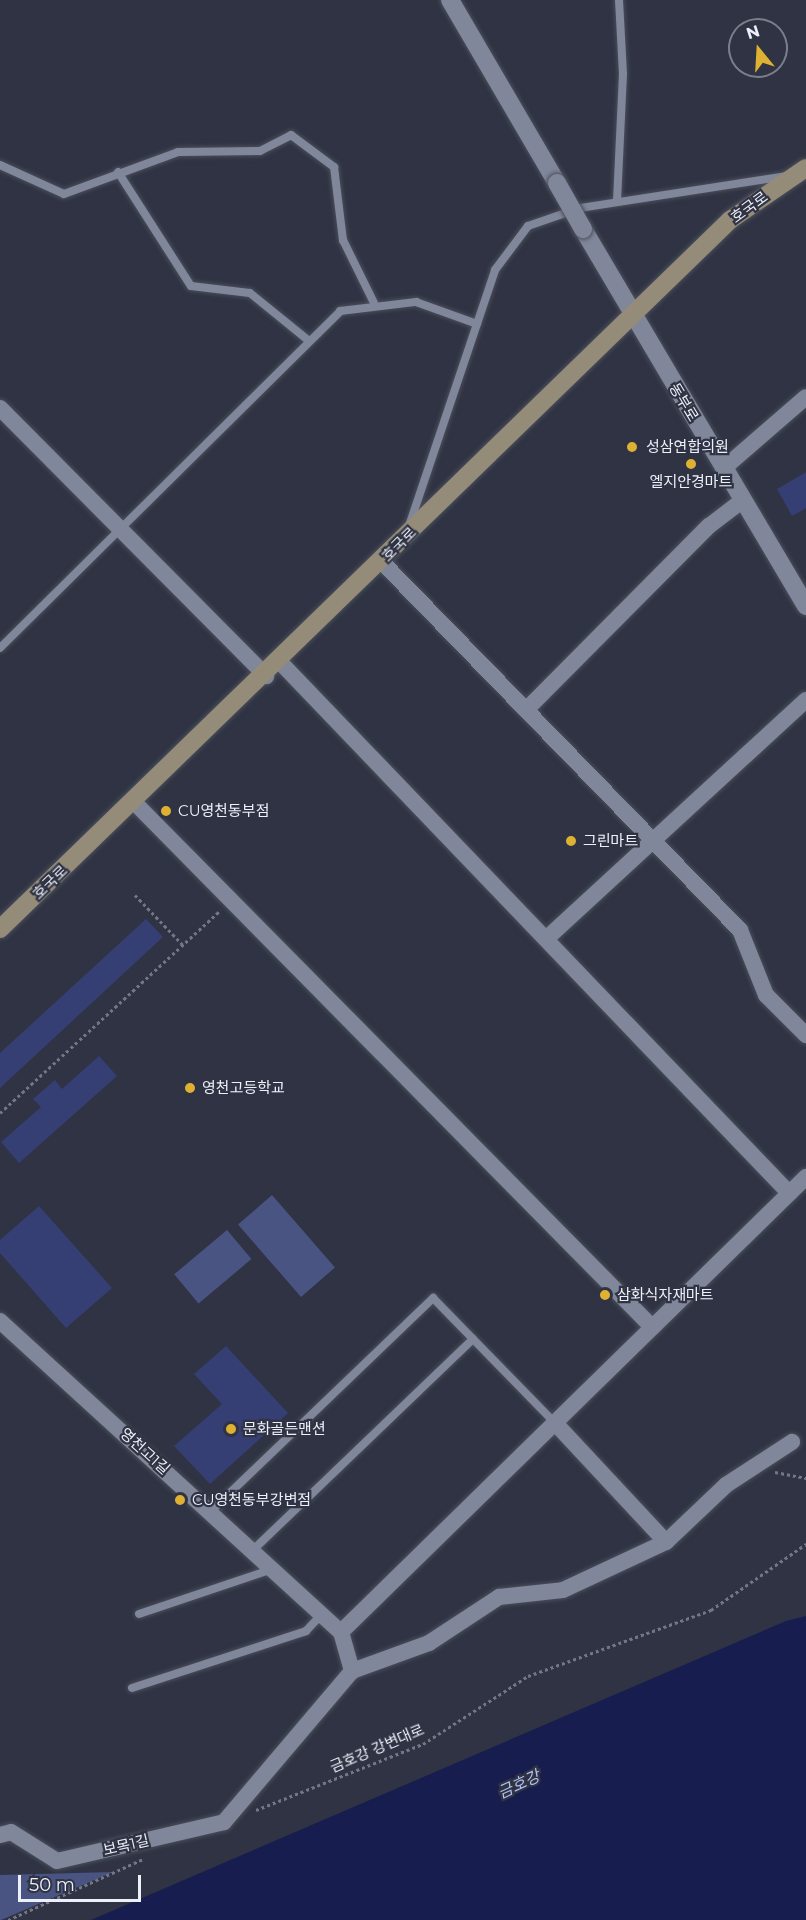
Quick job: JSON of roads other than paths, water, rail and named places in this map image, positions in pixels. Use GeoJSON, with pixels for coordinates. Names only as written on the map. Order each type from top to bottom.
{"type":"FeatureCollection","features":[{"type":"Feature","properties":{"kind":"main road","name":"호국로"},"geometry":{"type":"LineString","coordinates":[[3,919],[134,802],[266,676],[730,220],[801,171]]}},
{"type":"Feature","properties":{"kind":"street","name":"동부로"},"geometry":{"type":"LineString","coordinates":[[450,0],[631,315],[806,606]]}},
{"type":"Feature","properties":{"kind":"street"},"geometry":{"type":"LineString","coordinates":[[723,468],[806,397]]}},
{"type":"Feature","properties":{"kind":"street"},"geometry":{"type":"LineString","coordinates":[[3,418],[266,676]]}},
{"type":"Feature","properties":{"kind":"street"},"geometry":{"type":"LineString","coordinates":[[527,710],[709,526],[743,500]]}},
{"type":"Feature","properties":{"kind":"street"},"geometry":{"type":"LineString","coordinates":[[381,561],[655,839],[740,930],[766,995],[806,1035]]}},
{"type":"Feature","properties":{"kind":"street"},"geometry":{"type":"LineString","coordinates":[[280,662],[789,1194]]}},
{"type":"Feature","properties":{"kind":"street"},"geometry":{"type":"LineString","coordinates":[[546,939],[806,700]]}},
{"type":"Feature","properties":{"kind":"street"},"geometry":{"type":"LineString","coordinates":[[134,802],[652,1327]]}},
{"type":"Feature","properties":{"kind":"street"},"geometry":{"type":"LineString","coordinates":[[792,1442],[752,1468],[666,1542],[563,1590],[499,1597],[429,1643],[352,1671],[341,1632],[806,1177]]}},
{"type":"Feature","properties":{"kind":"street","name":"영천고1길"},"geometry":{"type":"LineString","coordinates":[[0,1321],[254,1550],[341,1632]]}},
{"type":"Feature","properties":{"kind":"street"},"geometry":{"type":"LineString","coordinates":[[555,1423],[666,1542]]}},
{"type":"Feature","properties":{"kind":"street","name":"보목1길"},"geometry":{"type":"LineString","coordinates":[[0,1835],[11,1832],[57,1861],[224,1822],[352,1671]]}},
{"type":"Feature","properties":{"kind":"lane"},"geometry":{"type":"LineString","coordinates":[[617,201],[623,74],[619,0]]}},
{"type":"Feature","properties":{"kind":"lane"},"geometry":{"type":"LineString","coordinates":[[0,165],[63,194],[178,152],[260,151],[291,135],[334,167],[343,240],[374,303]]}},
{"type":"Feature","properties":{"kind":"lane"},"geometry":{"type":"LineString","coordinates":[[405,538],[495,270],[528,226],[617,201],[801,171]]}},
{"type":"Feature","properties":{"kind":"lane"},"geometry":{"type":"LineString","coordinates":[[118,172],[191,286],[250,293],[309,341]]}},
{"type":"Feature","properties":{"kind":"lane"},"geometry":{"type":"LineString","coordinates":[[0,648],[340,310],[374,303],[416,302],[477,324]]}},
{"type":"Feature","properties":{"kind":"lane"},"geometry":{"type":"LineString","coordinates":[[211,1511],[433,1298],[555,1423]]}},
{"type":"Feature","properties":{"kind":"lane"},"geometry":{"type":"LineString","coordinates":[[254,1550],[473,1339]]}},
{"type":"Feature","properties":{"kind":"lane"},"geometry":{"type":"LineString","coordinates":[[139,1614],[273,1569]]}},
{"type":"Feature","properties":{"kind":"lane"},"geometry":{"type":"LineString","coordinates":[[132,1688],[306,1631],[322,1614]]}},
{"type":"Feature","properties":{"kind":"water","name":"금호강"},"geometry":{"type":"Polygon","coordinates":[[[806,1616],[806,1920],[91,1920],[786,1621],[806,1616]]]}},
{"type":"Feature","properties":{"kind":"place","name":"성삼연합의원"},"geometry":{"type":"Point","coordinates":[632,447]}},
{"type":"Feature","properties":{"kind":"place","name":"엘지안경마트"},"geometry":{"type":"Point","coordinates":[691,464]}},
{"type":"Feature","properties":{"kind":"place","name":"CU영천동부점"},"geometry":{"type":"Point","coordinates":[166,811]}},
{"type":"Feature","properties":{"kind":"place","name":"그린마트"},"geometry":{"type":"Point","coordinates":[571,841]}},
{"type":"Feature","properties":{"kind":"place","name":"영천고등학교"},"geometry":{"type":"Point","coordinates":[190,1088]}},
{"type":"Feature","properties":{"kind":"place","name":"삼화식자재마트"},"geometry":{"type":"Point","coordinates":[605,1295]}},
{"type":"Feature","properties":{"kind":"place","name":"문화골든맨션"},"geometry":{"type":"Point","coordinates":[231,1429]}},
{"type":"Feature","properties":{"kind":"place","name":"CU영천동부강변점"},"geometry":{"type":"Point","coordinates":[180,1500]}}]}
